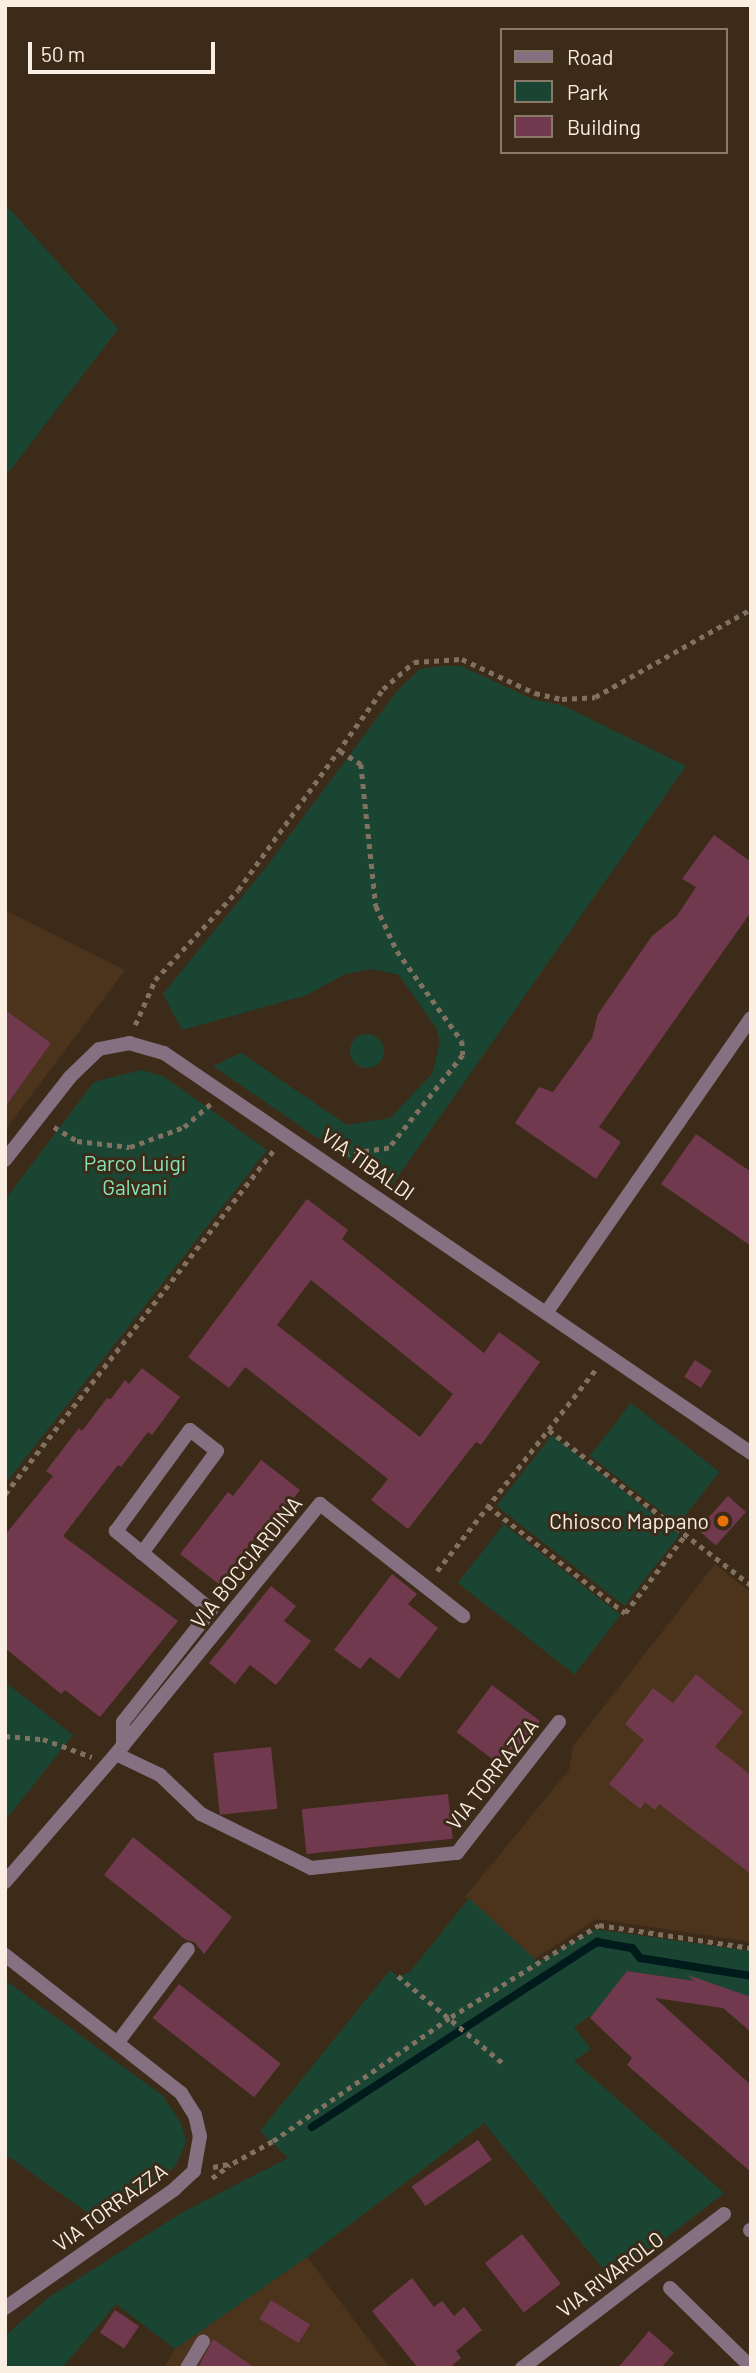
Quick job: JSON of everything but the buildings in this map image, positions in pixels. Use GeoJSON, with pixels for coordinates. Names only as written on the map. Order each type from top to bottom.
{"type":"FeatureCollection","features":[{"type":"Feature","properties":{"kind":"street"},"geometry":{"type":"LineString","coordinates":[[546,1313],[751,1018]]}},
{"type":"Feature","properties":{"kind":"street","name":"VIA TIBALDI"},"geometry":{"type":"LineString","coordinates":[[129,1043],[164,1053],[222,1090],[751,1453]]}},
{"type":"Feature","properties":{"kind":"street"},"geometry":{"type":"LineString","coordinates":[[5,1160],[39,1116],[99,1049],[129,1043]]}},
{"type":"Feature","properties":{"kind":"street"},"geometry":{"type":"LineString","coordinates":[[5,1882],[116,1754],[123,1723],[211,1610],[142,1553],[116,1531],[190,1430],[217,1451],[142,1553]]}},
{"type":"Feature","properties":{"kind":"street","name":"VIA BOCCIARDINA"},"geometry":{"type":"LineString","coordinates":[[116,1754],[320,1504],[463,1616]]}},
{"type":"Feature","properties":{"kind":"street","name":"VIA TORRAZZA"},"geometry":{"type":"LineString","coordinates":[[116,1754],[160,1775],[201,1814],[311,1868],[457,1853],[559,1722]]}},
{"type":"Feature","properties":{"kind":"street"},"geometry":{"type":"LineString","coordinates":[[118,2042],[188,1949]]}},
{"type":"Feature","properties":{"kind":"street","name":"VIA TORRAZZA"},"geometry":{"type":"LineString","coordinates":[[5,1955],[181,2092],[195,2115],[200,2136],[194,2171],[175,2189],[5,2308]]}},
{"type":"Feature","properties":{"kind":"street","name":"VIA RIVAROLO"},"geometry":{"type":"LineString","coordinates":[[522,2368],[724,2214]]}},
{"type":"Feature","properties":{"kind":"street"},"geometry":{"type":"LineString","coordinates":[[670,2288],[751,2367]]}},
{"type":"Feature","properties":{"kind":"street"},"geometry":{"type":"LineString","coordinates":[[187,2368],[204,2341]]}},
{"type":"Feature","properties":{"kind":"path"},"geometry":{"type":"LineString","coordinates":[[129,1043],[155,980],[239,890],[383,689],[414,662],[461,659],[535,693],[562,699],[595,697],[751,609]]}},
{"type":"Feature","properties":{"kind":"path"},"geometry":{"type":"LineString","coordinates":[[330,1164],[338,1154],[389,1149],[463,1055],[462,1041],[397,951],[376,906],[361,764],[340,751]]}},
{"type":"Feature","properties":{"kind":"path"},"geometry":{"type":"LineString","coordinates":[[39,1116],[77,1141],[130,1147],[184,1128],[222,1090]]}},
{"type":"Feature","properties":{"kind":"path"},"geometry":{"type":"LineString","coordinates":[[5,1494],[286,1134]]}},
{"type":"Feature","properties":{"kind":"path"},"geometry":{"type":"LineString","coordinates":[[426,1587],[606,1354]]}},
{"type":"Feature","properties":{"kind":"path"},"geometry":{"type":"LineString","coordinates":[[549,1430],[751,1585]]}},
{"type":"Feature","properties":{"kind":"path"},"geometry":{"type":"LineString","coordinates":[[488,1506],[625,1613],[686,1534]]}},
{"type":"Feature","properties":{"kind":"path"},"geometry":{"type":"LineString","coordinates":[[5,1736],[43,1739],[116,1754]]}},
{"type":"Feature","properties":{"kind":"path"},"geometry":{"type":"LineString","coordinates":[[194,2171],[233,2163],[273,2141],[452,2017],[599,1925],[751,1948]]}},
{"type":"Feature","properties":{"kind":"path"},"geometry":{"type":"LineString","coordinates":[[398,1976],[452,2017],[468,2035],[505,2064]]}},
{"type":"Feature","properties":{"kind":"shaded area"},"geometry":{"type":"Polygon","coordinates":[[[5,910],[125,970],[5,1130],[5,910]]]}},
{"type":"Feature","properties":{"kind":"shaded area"},"geometry":{"type":"Polygon","coordinates":[[[715,1564],[751,1593],[751,1942],[597,1919],[534,1959],[465,1897],[569,1770],[573,1746],[715,1564]]]}},
{"type":"Feature","properties":{"kind":"shaded area"},"geometry":{"type":"Polygon","coordinates":[[[307,2257],[390,2368],[164,2368],[175,2349],[307,2257]]]}},
{"type":"Feature","properties":{"kind":"green space"},"geometry":{"type":"Polygon","coordinates":[[[5,204],[118,329],[9,472],[5,470],[5,204]]]}},
{"type":"Feature","properties":{"kind":"green space"},"geometry":{"type":"Polygon","coordinates":[[[461,666],[532,699],[564,706],[686,766],[390,1188],[213,1066],[241,1053],[347,1125],[390,1118],[432,1074],[440,1043],[436,1028],[399,975],[372,969],[345,974],[307,995],[182,1030],[163,994],[263,871],[398,690],[420,669],[461,666]]]}},
{"type":"Feature","properties":{"kind":"green space"},"geometry":{"type":"Polygon","coordinates":[[[367,1034],[379,1039],[384,1051],[379,1063],[367,1068],[355,1063],[350,1051],[355,1039],[367,1034]]]}},
{"type":"Feature","properties":{"kind":"green space","name":"Parco Luigi Galvani"},"geometry":{"type":"Polygon","coordinates":[[[141,1070],[163,1076],[267,1150],[5,1484],[5,1200],[94,1082],[141,1070]]]}},
{"type":"Feature","properties":{"kind":"green space"},"geometry":{"type":"Polygon","coordinates":[[[631,1403],[719,1472],[678,1525],[590,1456],[631,1403]]]}},
{"type":"Feature","properties":{"kind":"green space"},"geometry":{"type":"Polygon","coordinates":[[[552,1435],[680,1535],[624,1606],[497,1506],[552,1435]]]}},
{"type":"Feature","properties":{"kind":"green space"},"geometry":{"type":"Polygon","coordinates":[[[504,1524],[621,1615],[574,1674],[458,1583],[504,1524]]]}},
{"type":"Feature","properties":{"kind":"green space"},"geometry":{"type":"Polygon","coordinates":[[[5,1682],[73,1735],[5,1821],[5,1682]]]}},
{"type":"Feature","properties":{"kind":"green space"},"geometry":{"type":"Polygon","coordinates":[[[469,1898],[538,1962],[595,1929],[751,1951],[751,2004],[717,1985],[627,1971],[597,2011],[574,2027],[591,2049],[574,2061],[724,2193],[612,2280],[484,2123],[307,2257],[175,2349],[116,2304],[62,2368],[5,2368],[5,2336],[48,2298],[183,2212],[288,2158],[260,2131],[390,1970],[398,1976],[409,1973],[469,1898]]]}},
{"type":"Feature","properties":{"kind":"green space"},"geometry":{"type":"Polygon","coordinates":[[[5,1980],[163,2096],[181,2123],[186,2142],[175,2167],[98,2220],[5,2154],[5,1980]]]}},
{"type":"Feature","properties":{"kind":"waterway"},"geometry":{"type":"LineString","coordinates":[[312,2127],[597,1942],[632,1948],[640,1958],[751,1976]]}},
{"type":"Feature","properties":{"kind":"place","name":"Chiosco Mappano"},"geometry":{"type":"Point","coordinates":[723,1521]}}]}
